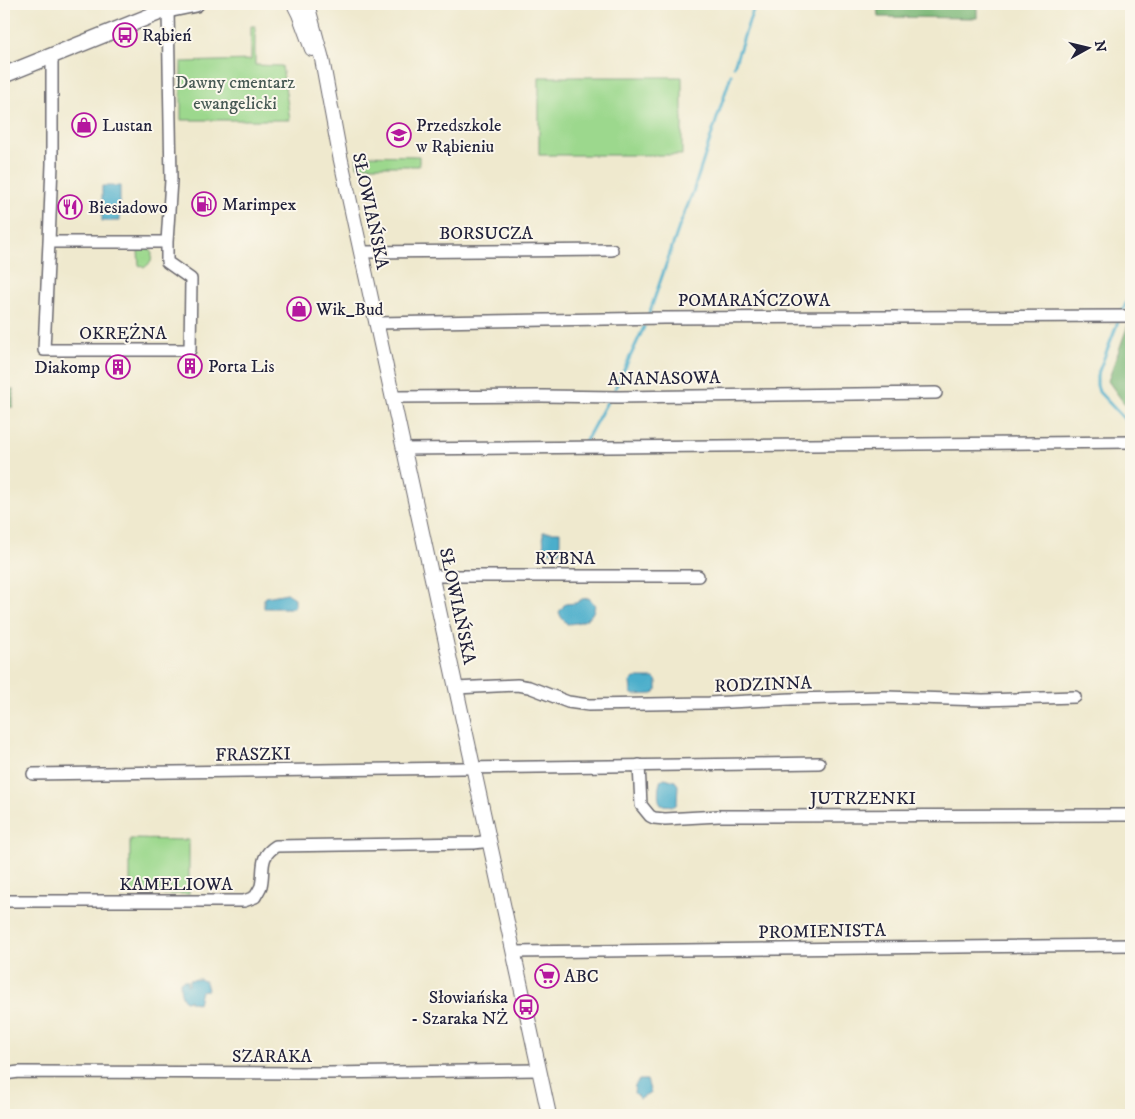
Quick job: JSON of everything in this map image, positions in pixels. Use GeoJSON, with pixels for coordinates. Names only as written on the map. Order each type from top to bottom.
{"type":"FeatureCollection","features":[{"type":"Feature","properties":{"kind":"main road"},"geometry":{"type":"LineString","coordinates":[[4,75],[174,7],[196,4]]}},
{"type":"Feature","properties":{"kind":"street","name":"SŁOWIAŃSKA"},"geometry":{"type":"LineString","coordinates":[[294,4],[310,44],[329,105]]}},
{"type":"Feature","properties":{"kind":"street","name":"SŁOWIAŃSKA"},"geometry":{"type":"LineString","coordinates":[[307,4],[319,45],[329,105],[549,1115]]}},
{"type":"Feature","properties":{"kind":"street","name":"OKRĘŻNA"},"geometry":{"type":"LineString","coordinates":[[52,56],[52,164],[44,350],[190,350],[191,279],[167,262],[171,180],[174,7]]}},
{"type":"Feature","properties":{"kind":"street"},"geometry":{"type":"LineString","coordinates":[[49,242],[167,242]]}},
{"type":"Feature","properties":{"kind":"street","name":"BORSUCZA"},"geometry":{"type":"LineString","coordinates":[[361,252],[612,250]]}},
{"type":"Feature","properties":{"kind":"street","name":"POMARAŃCZOWA"},"geometry":{"type":"LineString","coordinates":[[376,323],[664,318],[1131,316]]}},
{"type":"Feature","properties":{"kind":"street","name":"ANANASOWA"},"geometry":{"type":"LineString","coordinates":[[393,397],[618,397],[936,393]]}},
{"type":"Feature","properties":{"kind":"street"},"geometry":{"type":"LineString","coordinates":[[404,449],[1131,442]]}},
{"type":"Feature","properties":{"kind":"street","name":"RYBNA"},"geometry":{"type":"LineString","coordinates":[[432,576],[698,576]]}},
{"type":"Feature","properties":{"kind":"street","name":"RODZINNA"},"geometry":{"type":"LineString","coordinates":[[456,688],[517,685],[529,687],[568,702],[589,705],[885,697],[983,700],[1074,697]]}},
{"type":"Feature","properties":{"kind":"street","name":"JUTRZENKI"},"geometry":{"type":"LineString","coordinates":[[474,768],[819,763]]}},
{"type":"Feature","properties":{"kind":"street","name":"JUTRZENKI"},"geometry":{"type":"LineString","coordinates":[[639,765],[641,805],[654,818],[728,816],[1131,815]]}},
{"type":"Feature","properties":{"kind":"street","name":"FRASZKI"},"geometry":{"type":"LineString","coordinates":[[33,774],[474,768]]}},
{"type":"Feature","properties":{"kind":"street","name":"KAMELIOWA"},"geometry":{"type":"LineString","coordinates":[[4,901],[244,901],[255,896],[261,886],[264,857],[269,850],[276,846],[474,843],[490,841]]}},
{"type":"Feature","properties":{"kind":"street","name":"PROMIENISTA"},"geometry":{"type":"LineString","coordinates":[[514,952],[1131,945]]}},
{"type":"Feature","properties":{"kind":"street","name":"SZARAKA"},"geometry":{"type":"LineString","coordinates":[[4,1074],[19,1072],[329,1074],[539,1070]]}},
{"type":"Feature","properties":{"kind":"green space"},"geometry":{"type":"Polygon","coordinates":[[[877,4],[977,4],[977,18],[878,17],[877,4]]]}},
{"type":"Feature","properties":{"kind":"green space","name":"Dawny cmentarz ewangelicki"},"geometry":{"type":"Polygon","coordinates":[[[251,26],[255,26],[255,65],[282,66],[290,120],[181,120],[181,62],[251,60],[251,26]]]}},
{"type":"Feature","properties":{"kind":"green space"},"geometry":{"type":"Polygon","coordinates":[[[539,77],[682,77],[682,155],[539,155],[539,77]]]}},
{"type":"Feature","properties":{"kind":"green space"},"geometry":{"type":"Polygon","coordinates":[[[357,155],[419,156],[419,166],[357,166],[357,155]]]}},
{"type":"Feature","properties":{"kind":"green space"},"geometry":{"type":"Polygon","coordinates":[[[143,248],[150,248],[152,254],[151,262],[144,268],[139,265],[138,251],[143,248]]]}},
{"type":"Feature","properties":{"kind":"green space"},"geometry":{"type":"Polygon","coordinates":[[[1131,316],[1131,413],[1108,381],[1131,316]]]}},
{"type":"Feature","properties":{"kind":"green space"},"geometry":{"type":"Polygon","coordinates":[[[4,389],[13,389],[13,407],[4,407],[4,389]]]}},
{"type":"Feature","properties":{"kind":"green space"},"geometry":{"type":"Polygon","coordinates":[[[130,839],[189,840],[189,894],[130,895],[130,839]]]}},
{"type":"Feature","properties":{"kind":"water"},"geometry":{"type":"Polygon","coordinates":[[[102,186],[120,186],[120,221],[102,221],[102,186]]]}},
{"type":"Feature","properties":{"kind":"water"},"geometry":{"type":"Polygon","coordinates":[[[543,532],[560,532],[560,551],[544,552],[543,532]]]}},
{"type":"Feature","properties":{"kind":"water"},"geometry":{"type":"Polygon","coordinates":[[[287,593],[295,598],[293,608],[264,608],[264,599],[266,597],[287,593]]]}},
{"type":"Feature","properties":{"kind":"water"},"geometry":{"type":"Polygon","coordinates":[[[589,598],[595,605],[592,614],[581,622],[567,624],[559,612],[565,604],[576,603],[582,599],[589,598]]]}},
{"type":"Feature","properties":{"kind":"water"},"geometry":{"type":"Polygon","coordinates":[[[634,678],[654,678],[657,681],[657,690],[653,694],[634,695],[631,693],[630,682],[634,678]]]}},
{"type":"Feature","properties":{"kind":"water"},"geometry":{"type":"Polygon","coordinates":[[[665,778],[675,781],[678,785],[677,803],[675,806],[661,805],[658,796],[659,786],[661,780],[665,778]]]}},
{"type":"Feature","properties":{"kind":"water"},"geometry":{"type":"Polygon","coordinates":[[[200,979],[206,982],[208,990],[201,991],[198,1003],[191,1002],[190,1000],[185,1001],[180,989],[180,982],[187,980],[187,985],[189,985],[189,980],[200,979]]]}},
{"type":"Feature","properties":{"kind":"water"},"geometry":{"type":"Polygon","coordinates":[[[639,1080],[647,1080],[651,1093],[640,1099],[634,1093],[635,1085],[639,1080]]]}},
{"type":"Feature","properties":{"kind":"waterway"},"geometry":{"type":"LineString","coordinates":[[734,66],[755,4]]}},
{"type":"Feature","properties":{"kind":"waterway"},"geometry":{"type":"LineString","coordinates":[[649,314],[693,192],[731,75]]}},
{"type":"Feature","properties":{"kind":"waterway"},"geometry":{"type":"LineString","coordinates":[[1123,311],[1131,290]]}},
{"type":"Feature","properties":{"kind":"waterway"},"geometry":{"type":"LineString","coordinates":[[1118,322],[1097,376],[1097,385],[1099,392],[1131,426]]}},
{"type":"Feature","properties":{"kind":"waterway"},"geometry":{"type":"LineString","coordinates":[[615,389],[644,327]]}},
{"type":"Feature","properties":{"kind":"waterway"},"geometry":{"type":"LineString","coordinates":[[584,444],[607,402]]}},
{"type":"Feature","properties":{"kind":"place","name":"Rąbień"},"geometry":{"type":"Point","coordinates":[125,35]}},
{"type":"Feature","properties":{"kind":"place","name":"Lustan"},"geometry":{"type":"Point","coordinates":[84,125]}},
{"type":"Feature","properties":{"kind":"place","name":"Przedszkole w Rąbieniu"},"geometry":{"type":"Point","coordinates":[399,135]}},
{"type":"Feature","properties":{"kind":"place","name":"Marimpex"},"geometry":{"type":"Point","coordinates":[204,204]}},
{"type":"Feature","properties":{"kind":"place","name":"Biesiadowo"},"geometry":{"type":"Point","coordinates":[70,207]}},
{"type":"Feature","properties":{"kind":"place","name":"Wik_Bud"},"geometry":{"type":"Point","coordinates":[299,309]}},
{"type":"Feature","properties":{"kind":"place","name":"Porta Lis"},"geometry":{"type":"Point","coordinates":[190,366]}},
{"type":"Feature","properties":{"kind":"place","name":"Diakomp"},"geometry":{"type":"Point","coordinates":[118,367]}},
{"type":"Feature","properties":{"kind":"place","name":"ABC"},"geometry":{"type":"Point","coordinates":[547,976]}},
{"type":"Feature","properties":{"kind":"place","name":"Słowiańska - Szaraka NŻ"},"geometry":{"type":"Point","coordinates":[526,1007]}}]}
